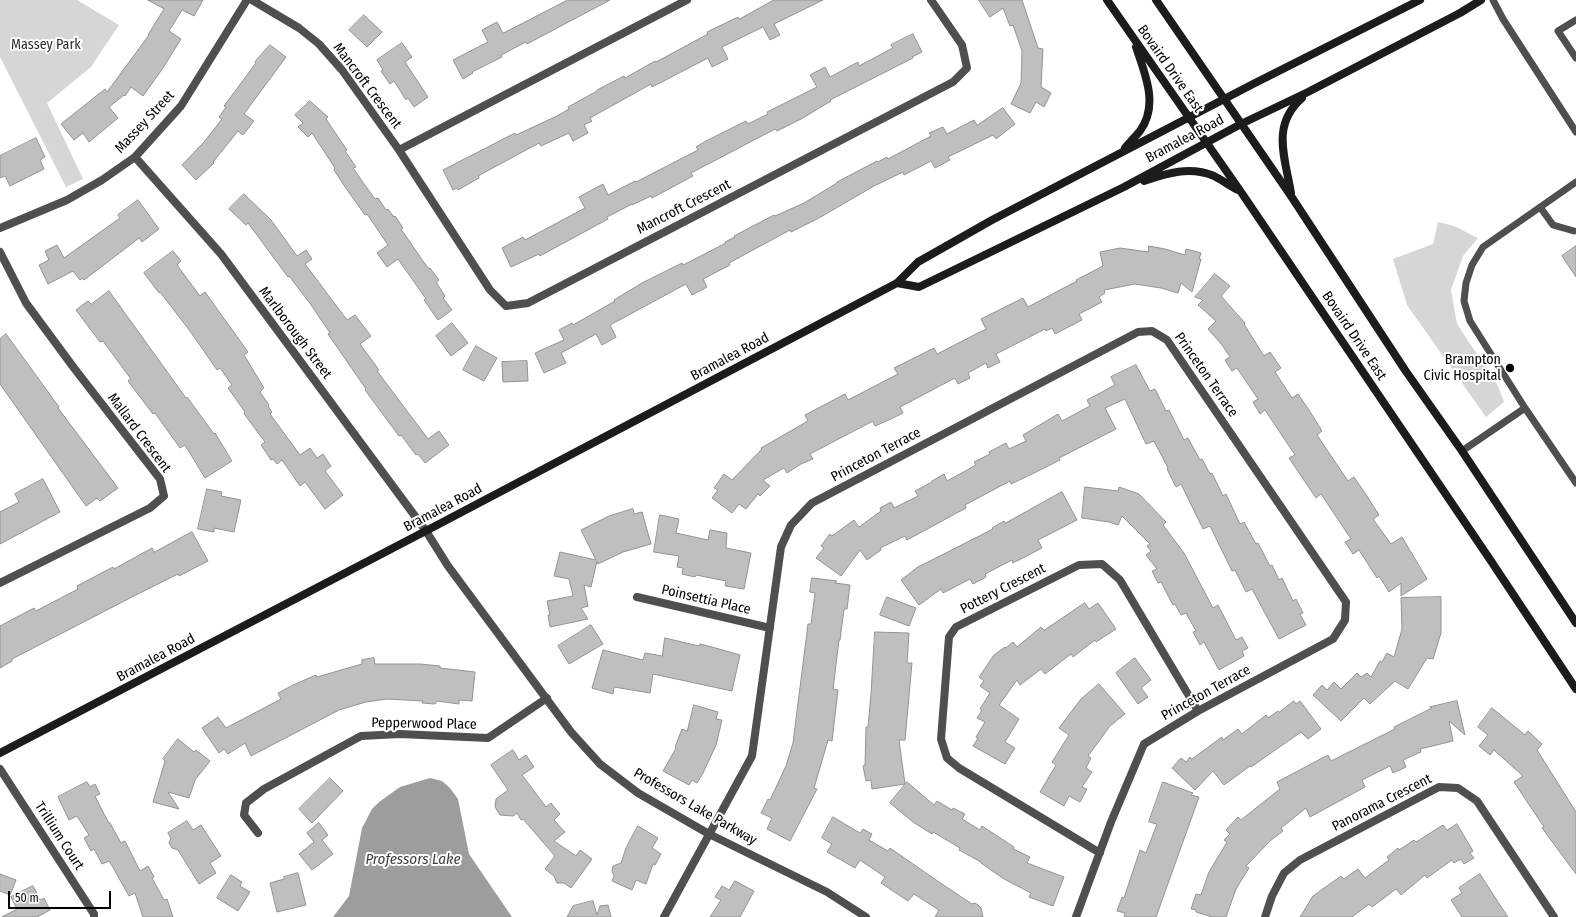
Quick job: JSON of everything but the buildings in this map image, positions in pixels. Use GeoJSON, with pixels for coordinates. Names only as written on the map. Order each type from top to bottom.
{"type":"FeatureCollection","features":[{"type":"Feature","properties":{"kind":"main road","name":"Bovaird Drive East"},"geometry":{"type":"LineString","coordinates":[[1107,0],[1241,192],[1576,689]]}},
{"type":"Feature","properties":{"kind":"main road","name":"Bovaird Drive East"},"geometry":{"type":"LineString","coordinates":[[1156,0],[1291,196],[1405,370],[1462,451],[1576,623]]}},
{"type":"Feature","properties":{"kind":"main road","name":"Bramalea Road"},"geometry":{"type":"LineString","coordinates":[[0,753],[897,284],[918,262],[992,220],[1224,99],[1420,0]]}},
{"type":"Feature","properties":{"kind":"main road","name":"Bramalea Road"},"geometry":{"type":"LineString","coordinates":[[897,284],[919,287],[1124,187],[1241,124],[1308,92],[1481,0]]}},
{"type":"Feature","properties":{"kind":"main road"},"geometry":{"type":"LineString","coordinates":[[1122,152],[1141,130],[1147,116],[1150,100],[1148,84],[1134,39]]}},
{"type":"Feature","properties":{"kind":"main road"},"geometry":{"type":"LineString","coordinates":[[1291,196],[1282,132],[1285,120],[1292,107],[1308,92]]}},
{"type":"Feature","properties":{"kind":"main road"},"geometry":{"type":"LineString","coordinates":[[1124,187],[1167,173],[1190,170],[1213,176],[1241,192]]}},
{"type":"Feature","properties":{"kind":"street","name":"Massey Street"},"geometry":{"type":"LineString","coordinates":[[0,228],[67,200],[102,180],[135,157],[181,106],[247,0]]}},
{"type":"Feature","properties":{"kind":"street","name":"Mancroft Crescent"},"geometry":{"type":"LineString","coordinates":[[252,0],[299,28],[319,44],[342,70],[399,150],[490,290],[506,306],[528,303],[953,82],[967,68],[962,45],[931,0]]}},
{"type":"Feature","properties":{"kind":"street","name":"Mancroft Crescent"},"geometry":{"type":"LineString","coordinates":[[399,150],[687,0]]}},
{"type":"Feature","properties":{"kind":"street","name":"Marlborough Street"},"geometry":{"type":"LineString","coordinates":[[135,157],[221,254],[426,531]]}},
{"type":"Feature","properties":{"kind":"street","name":"Mallard Crescent"},"geometry":{"type":"LineString","coordinates":[[0,252],[26,302],[74,368],[160,479],[164,496],[150,508],[0,583]]}},
{"type":"Feature","properties":{"kind":"street","name":"Princeton Terrace"},"geometry":{"type":"LineString","coordinates":[[664,917],[752,756],[782,547],[791,525],[812,504],[1138,332],[1152,331],[1167,340],[1346,602],[1344,620],[1333,639],[1198,710],[1144,744],[1111,822],[1076,917]]}},
{"type":"Feature","properties":{"kind":"street","name":"Professors Lake Parkway"},"geometry":{"type":"LineString","coordinates":[[426,531],[448,566],[572,732],[600,764],[638,793],[709,834],[827,892],[866,917]]}},
{"type":"Feature","properties":{"kind":"street","name":"Pottery Crescent"},"geometry":{"type":"LineString","coordinates":[[1100,853],[959,768],[947,758],[941,739],[949,637],[956,626],[1079,565],[1102,564],[1120,580],[1198,710]]}},
{"type":"Feature","properties":{"kind":"street","name":"Poinsettia Place"},"geometry":{"type":"LineString","coordinates":[[637,597],[770,628]]}},
{"type":"Feature","properties":{"kind":"street","name":"Pepperwood Place"},"geometry":{"type":"LineString","coordinates":[[258,833],[244,815],[246,803],[264,789],[361,736],[400,734],[488,738],[547,698]]}},
{"type":"Feature","properties":{"kind":"street","name":"Trillium Court"},"geometry":{"type":"LineString","coordinates":[[0,769],[90,907],[94,917]]}},
{"type":"Feature","properties":{"kind":"street","name":"Panorama Crescent"},"geometry":{"type":"LineString","coordinates":[[1265,917],[1272,896],[1284,873],[1300,860],[1439,787],[1458,788],[1477,802],[1554,917]]}},
{"type":"Feature","properties":{"kind":"lane"},"geometry":{"type":"LineString","coordinates":[[1493,0],[1503,19],[1576,132]]}},
{"type":"Feature","properties":{"kind":"lane"},"geometry":{"type":"LineString","coordinates":[[1576,20],[1558,31],[1576,58]]}},
{"type":"Feature","properties":{"kind":"lane"},"geometry":{"type":"LineString","coordinates":[[1576,182],[1483,247],[1472,265],[1466,283],[1464,302],[1470,321],[1525,408],[1576,483]]}},
{"type":"Feature","properties":{"kind":"lane"},"geometry":{"type":"LineString","coordinates":[[1540,207],[1553,224],[1574,231]]}},
{"type":"Feature","properties":{"kind":"lane"},"geometry":{"type":"LineString","coordinates":[[1462,451],[1525,408]]}},
{"type":"Feature","properties":{"kind":"green space","name":"Massey Park"},"geometry":{"type":"Polygon","coordinates":[[[0,0],[77,0],[119,25],[91,67],[47,103],[83,179],[66,187],[0,57],[0,0]]]}},
{"type":"Feature","properties":{"kind":"green space"},"geometry":{"type":"Polygon","coordinates":[[[1438,222],[1454,226],[1478,238],[1463,256],[1451,290],[1457,324],[1498,386],[1504,402],[1486,417],[1407,305],[1393,259],[1433,244],[1438,222]]]}},
{"type":"Feature","properties":{"kind":"water","name":"Professors Lake"},"geometry":{"type":"Polygon","coordinates":[[[430,778],[442,781],[450,788],[458,799],[469,854],[512,917],[333,917],[349,896],[362,828],[372,809],[400,787],[430,778]]]}},
{"type":"Feature","properties":{"kind":"place","name":"Brampton Civic Hospital"},"geometry":{"type":"Point","coordinates":[1510,368]}}]}
